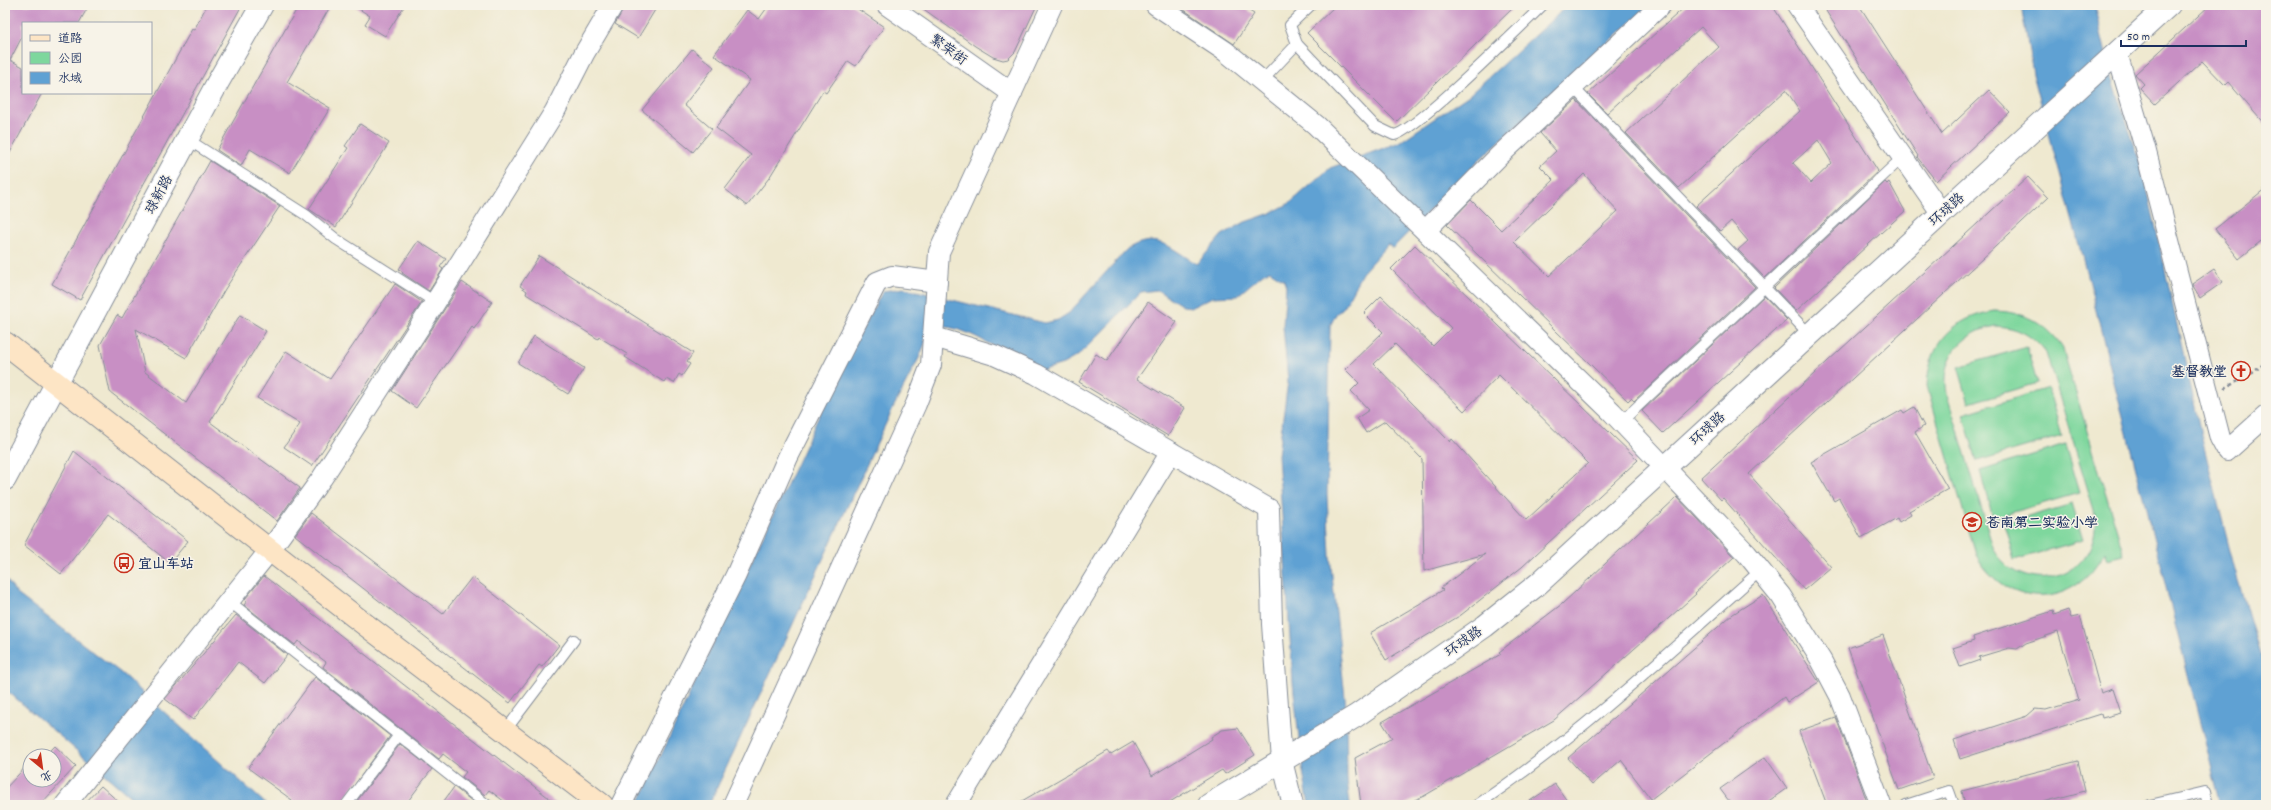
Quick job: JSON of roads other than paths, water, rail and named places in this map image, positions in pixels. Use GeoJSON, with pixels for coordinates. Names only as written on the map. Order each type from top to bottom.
{"type":"FeatureCollection","features":[{"type":"Feature","properties":{"kind":"main road"},"geometry":{"type":"LineString","coordinates":[[5,343],[270,550],[602,805]]}},
{"type":"Feature","properties":{"kind":"street","name":"球新路"},"geometry":{"type":"LineString","coordinates":[[5,479],[187,139],[262,5]]}},
{"type":"Feature","properties":{"kind":"street"},"geometry":{"type":"LineString","coordinates":[[71,798],[270,550],[322,478],[555,111],[584,54],[613,5]]}},
{"type":"Feature","properties":{"kind":"street","name":"繁荣街"},"geometry":{"type":"LineString","coordinates":[[887,5],[1012,92]]}},
{"type":"Feature","properties":{"kind":"street"},"geometry":{"type":"LineString","coordinates":[[733,805],[916,404],[931,365],[939,252],[1052,5]]}},
{"type":"Feature","properties":{"kind":"street"},"geometry":{"type":"LineString","coordinates":[[1156,5],[1225,51],[1263,80],[1341,148],[1425,228],[1621,422],[1761,570],[1802,628],[1840,696],[1881,805]]}},
{"type":"Feature","properties":{"kind":"street"},"geometry":{"type":"LineString","coordinates":[[1425,228],[1500,154],[1661,5]]}},
{"type":"Feature","properties":{"kind":"street"},"geometry":{"type":"LineString","coordinates":[[1797,5],[1942,214]]}},
{"type":"Feature","properties":{"kind":"street","name":"环球路"},"geometry":{"type":"LineString","coordinates":[[1210,805],[1356,716],[1485,626],[1538,584],[2169,5]]}},
{"type":"Feature","properties":{"kind":"street"},"geometry":{"type":"LineString","coordinates":[[2115,55],[2145,148],[2220,438],[2227,451],[2266,416]]}},
{"type":"Feature","properties":{"kind":"street"},"geometry":{"type":"LineString","coordinates":[[621,805],[736,575],[788,457],[877,282],[892,276],[937,286]]}},
{"type":"Feature","properties":{"kind":"street"},"geometry":{"type":"LineString","coordinates":[[934,334],[994,355],[1036,374],[1269,509],[1272,624],[1286,758],[1293,805]]}},
{"type":"Feature","properties":{"kind":"street"},"geometry":{"type":"LineString","coordinates":[[956,805],[1171,452]]}},
{"type":"Feature","properties":{"kind":"lane"},"geometry":{"type":"LineString","coordinates":[[1311,5],[1290,25],[1297,44],[1375,126],[1394,135],[1402,133],[1427,113],[1536,7]]}},
{"type":"Feature","properties":{"kind":"lane"},"geometry":{"type":"LineString","coordinates":[[1263,80],[1297,44]]}},
{"type":"Feature","properties":{"kind":"lane"},"geometry":{"type":"LineString","coordinates":[[1572,87],[1810,335]]}},
{"type":"Feature","properties":{"kind":"lane"},"geometry":{"type":"LineString","coordinates":[[187,139],[306,215],[336,238],[435,302]]}},
{"type":"Feature","properties":{"kind":"lane"},"geometry":{"type":"LineString","coordinates":[[1621,422],[1903,157]]}},
{"type":"Feature","properties":{"kind":"lane"},"geometry":{"type":"LineString","coordinates":[[1477,805],[1529,770],[1575,733],[1761,570]]}},
{"type":"Feature","properties":{"kind":"lane"},"geometry":{"type":"LineString","coordinates":[[229,601],[487,805]]}},
{"type":"Feature","properties":{"kind":"lane"},"geometry":{"type":"LineString","coordinates":[[505,731],[574,640]]}},
{"type":"Feature","properties":{"kind":"lane"},"geometry":{"type":"LineString","coordinates":[[346,805],[399,735]]}},
{"type":"Feature","properties":{"kind":"lane"},"geometry":{"type":"LineString","coordinates":[[1906,805],[1949,791],[1954,805]]}},
{"type":"Feature","properties":{"kind":"lane"},"geometry":{"type":"LineString","coordinates":[[2150,805],[2205,792],[2208,805]]}},
{"type":"Feature","properties":{"kind":"water"},"geometry":{"type":"Polygon","coordinates":[[[1568,5],[1650,5],[1479,160],[1393,248],[1388,244],[1362,273],[1344,307],[1336,314],[1330,326],[1327,495],[1330,556],[1346,707],[1347,779],[1350,805],[1309,805],[1302,766],[1293,683],[1278,455],[1288,381],[1283,326],[1286,286],[1284,280],[1270,271],[1264,273],[1237,296],[1212,297],[1192,307],[1183,306],[1157,290],[1141,292],[1079,355],[1063,364],[1043,370],[1015,359],[975,336],[947,327],[932,326],[919,358],[894,406],[709,805],[638,805],[844,362],[883,291],[904,288],[1045,323],[1058,320],[1069,313],[1127,249],[1138,244],[1155,242],[1163,244],[1171,247],[1197,264],[1222,235],[1245,222],[1271,213],[1290,203],[1330,168],[1400,142],[1469,95],[1568,5]]]}},
{"type":"Feature","properties":{"kind":"water"},"geometry":{"type":"Polygon","coordinates":[[[2021,5],[2094,5],[2112,78],[2144,174],[2202,439],[2234,567],[2266,674],[2266,805],[2221,805],[2086,271],[2033,74],[2021,5]]]}},
{"type":"Feature","properties":{"kind":"water"},"geometry":{"type":"Polygon","coordinates":[[[5,578],[17,594],[121,673],[267,805],[140,805],[5,689],[5,578]]]}},
{"type":"Feature","properties":{"kind":"place","name":"基督教堂"},"geometry":{"type":"Point","coordinates":[2241,371]}},
{"type":"Feature","properties":{"kind":"place","name":"苍南第二实验小学"},"geometry":{"type":"Point","coordinates":[1972,522]}},
{"type":"Feature","properties":{"kind":"place","name":"宜山车站"},"geometry":{"type":"Point","coordinates":[124,563]}}]}
